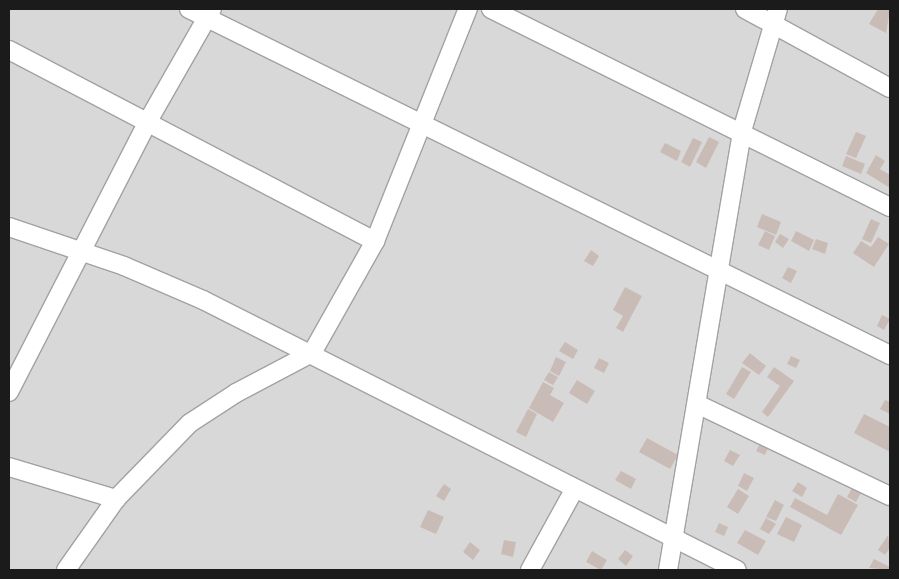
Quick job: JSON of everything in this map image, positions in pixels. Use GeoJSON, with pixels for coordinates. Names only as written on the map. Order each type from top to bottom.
{"type":"FeatureCollection","features":[{"type":"Feature","properties":{"kind":"street"},"geometry":{"type":"LineString","coordinates":[[189,9],[210,14],[422,124],[890,355]]}},
{"type":"Feature","properties":{"kind":"street"},"geometry":{"type":"LineString","coordinates":[[66,570],[116,499],[190,423],[236,392],[312,352],[375,241],[468,9]]}},
{"type":"Feature","properties":{"kind":"street"},"geometry":{"type":"LineString","coordinates":[[491,9],[742,131],[890,207]]}},
{"type":"Feature","properties":{"kind":"street"},"geometry":{"type":"LineString","coordinates":[[745,9],[775,16],[890,88]]}},
{"type":"Feature","properties":{"kind":"street"},"geometry":{"type":"LineString","coordinates":[[9,392],[148,121],[210,14]]}},
{"type":"Feature","properties":{"kind":"street"},"geometry":{"type":"LineString","coordinates":[[668,570],[675,542],[742,131],[775,16]]}},
{"type":"Feature","properties":{"kind":"street"},"geometry":{"type":"LineString","coordinates":[[9,50],[375,241]]}},
{"type":"Feature","properties":{"kind":"street"},"geometry":{"type":"LineString","coordinates":[[9,227],[80,251],[194,296],[312,352],[675,542],[737,570]]}},
{"type":"Feature","properties":{"kind":"street"},"geometry":{"type":"LineString","coordinates":[[696,404],[890,496]]}},
{"type":"Feature","properties":{"kind":"street"},"geometry":{"type":"LineString","coordinates":[[9,467],[116,499]]}},
{"type":"Feature","properties":{"kind":"street"},"geometry":{"type":"LineString","coordinates":[[530,570],[574,490]]}},
{"type":"Feature","properties":{"kind":"shaded area"},"geometry":{"type":"Polygon","coordinates":[[[9,9],[890,9],[890,570],[9,570],[9,9]]]}},
{"type":"Feature","properties":{"kind":"building"},"geometry":{"type":"Polygon","coordinates":[[[878,9],[890,10],[886,33],[869,24],[878,9]]]}},
{"type":"Feature","properties":{"kind":"building"},"geometry":{"type":"Polygon","coordinates":[[[856,132],[866,136],[856,158],[846,154],[856,132]]]}},
{"type":"Feature","properties":{"kind":"building"},"geometry":{"type":"Polygon","coordinates":[[[709,137],[719,142],[706,168],[696,162],[709,137]]]}},
{"type":"Feature","properties":{"kind":"building"},"geometry":{"type":"Polygon","coordinates":[[[693,138],[702,142],[690,167],[681,162],[693,138]]]}},
{"type":"Feature","properties":{"kind":"building"},"geometry":{"type":"Polygon","coordinates":[[[665,143],[681,151],[677,161],[660,152],[665,143]]]}},
{"type":"Feature","properties":{"kind":"building"},"geometry":{"type":"Polygon","coordinates":[[[876,155],[885,161],[880,169],[890,175],[890,188],[866,173],[876,155]]]}},
{"type":"Feature","properties":{"kind":"building"},"geometry":{"type":"Polygon","coordinates":[[[846,156],[865,164],[861,174],[842,166],[846,156]]]}},
{"type":"Feature","properties":{"kind":"building"},"geometry":{"type":"Polygon","coordinates":[[[762,214],[781,222],[776,235],[757,227],[762,214]]]}},
{"type":"Feature","properties":{"kind":"building"},"geometry":{"type":"Polygon","coordinates":[[[871,219],[880,223],[871,243],[862,239],[871,219]]]}},
{"type":"Feature","properties":{"kind":"building"},"geometry":{"type":"Polygon","coordinates":[[[765,231],[775,236],[769,250],[758,245],[765,231]]]}},
{"type":"Feature","properties":{"kind":"building"},"geometry":{"type":"Polygon","coordinates":[[[796,231],[814,240],[809,251],[791,241],[796,231]]]}},
{"type":"Feature","properties":{"kind":"building"},"geometry":{"type":"Polygon","coordinates":[[[780,234],[789,239],[783,248],[775,242],[780,234]]]}},
{"type":"Feature","properties":{"kind":"building"},"geometry":{"type":"Polygon","coordinates":[[[878,237],[889,244],[874,267],[853,253],[861,241],[871,247],[878,237]]]}},
{"type":"Feature","properties":{"kind":"building"},"geometry":{"type":"Polygon","coordinates":[[[816,239],[828,243],[825,254],[812,249],[816,239]]]}},
{"type":"Feature","properties":{"kind":"building"},"geometry":{"type":"Polygon","coordinates":[[[591,250],[599,256],[593,266],[584,261],[591,250]]]}},
{"type":"Feature","properties":{"kind":"building"},"geometry":{"type":"Polygon","coordinates":[[[788,267],[797,271],[791,283],[782,278],[788,267]]]}},
{"type":"Feature","properties":{"kind":"building"},"geometry":{"type":"Polygon","coordinates":[[[625,287],[642,296],[623,332],[616,328],[623,316],[613,310],[625,287]]]}},
{"type":"Feature","properties":{"kind":"building"},"geometry":{"type":"Polygon","coordinates":[[[882,315],[890,319],[884,330],[877,326],[882,315]]]}},
{"type":"Feature","properties":{"kind":"building"},"geometry":{"type":"Polygon","coordinates":[[[565,342],[578,350],[573,359],[559,351],[565,342]]]}},
{"type":"Feature","properties":{"kind":"building"},"geometry":{"type":"Polygon","coordinates":[[[750,353],[766,366],[759,375],[742,363],[750,353]]]}},
{"type":"Feature","properties":{"kind":"building"},"geometry":{"type":"Polygon","coordinates":[[[791,356],[800,360],[796,368],[787,364],[791,356]]]}},
{"type":"Feature","properties":{"kind":"building"},"geometry":{"type":"Polygon","coordinates":[[[556,357],[566,362],[559,376],[550,371],[556,357]]]}},
{"type":"Feature","properties":{"kind":"building"},"geometry":{"type":"Polygon","coordinates":[[[599,358],[609,363],[604,373],[594,368],[599,358]]]}},
{"type":"Feature","properties":{"kind":"building"},"geometry":{"type":"Polygon","coordinates":[[[742,367],[751,372],[734,399],[726,394],[742,367]]]}},
{"type":"Feature","properties":{"kind":"building"},"geometry":{"type":"Polygon","coordinates":[[[774,367],[794,381],[768,417],[762,412],[780,386],[767,377],[774,367]]]}},
{"type":"Feature","properties":{"kind":"building"},"geometry":{"type":"Polygon","coordinates":[[[549,372],[558,377],[553,385],[544,380],[549,372]]]}},
{"type":"Feature","properties":{"kind":"building"},"geometry":{"type":"Polygon","coordinates":[[[577,380],[595,391],[587,404],[569,393],[577,380]]]}},
{"type":"Feature","properties":{"kind":"building"},"geometry":{"type":"Polygon","coordinates":[[[543,382],[554,388],[550,395],[564,403],[553,422],[529,408],[543,382]]]}},
{"type":"Feature","properties":{"kind":"building"},"geometry":{"type":"Polygon","coordinates":[[[885,400],[890,402],[890,414],[880,409],[885,400]]]}},
{"type":"Feature","properties":{"kind":"building"},"geometry":{"type":"Polygon","coordinates":[[[528,409],[537,414],[526,437],[516,432],[528,409]]]}},
{"type":"Feature","properties":{"kind":"building"},"geometry":{"type":"Polygon","coordinates":[[[864,414],[890,427],[890,452],[854,433],[864,414]]]}},
{"type":"Feature","properties":{"kind":"building"},"geometry":{"type":"Polygon","coordinates":[[[647,438],[678,455],[670,469],[639,452],[647,438]]]}},
{"type":"Feature","properties":{"kind":"building"},"geometry":{"type":"Polygon","coordinates":[[[761,442],[769,446],[765,455],[756,451],[761,442]]]}},
{"type":"Feature","properties":{"kind":"building"},"geometry":{"type":"Polygon","coordinates":[[[730,450],[740,455],[733,466],[724,461],[730,450]]]}},
{"type":"Feature","properties":{"kind":"building"},"geometry":{"type":"Polygon","coordinates":[[[621,471],[636,479],[631,489],[615,480],[621,471]]]}},
{"type":"Feature","properties":{"kind":"building"},"geometry":{"type":"Polygon","coordinates":[[[744,473],[754,478],[747,491],[738,486],[744,473]]]}},
{"type":"Feature","properties":{"kind":"building"},"geometry":{"type":"Polygon","coordinates":[[[798,482],[807,488],[802,497],[792,491],[798,482]]]}},
{"type":"Feature","properties":{"kind":"building"},"geometry":{"type":"Polygon","coordinates":[[[444,484],[451,489],[444,501],[436,496],[444,484]]]}},
{"type":"Feature","properties":{"kind":"building"},"geometry":{"type":"Polygon","coordinates":[[[852,488],[861,493],[856,502],[847,497],[852,488]]]}},
{"type":"Feature","properties":{"kind":"building"},"geometry":{"type":"Polygon","coordinates":[[[738,489],[749,496],[738,514],[727,507],[738,489]]]}},
{"type":"Feature","properties":{"kind":"building"},"geometry":{"type":"Polygon","coordinates":[[[838,494],[858,505],[841,535],[790,507],[795,498],[827,515],[838,494]]]}},
{"type":"Feature","properties":{"kind":"building"},"geometry":{"type":"Polygon","coordinates":[[[775,500],[784,505],[776,521],[766,517],[775,500]]]}},
{"type":"Feature","properties":{"kind":"building"},"geometry":{"type":"Polygon","coordinates":[[[428,510],[444,517],[436,534],[420,527],[428,510]]]}},
{"type":"Feature","properties":{"kind":"building"},"geometry":{"type":"Polygon","coordinates":[[[786,517],[802,525],[794,542],[777,534],[786,517]]]}},
{"type":"Feature","properties":{"kind":"building"},"geometry":{"type":"Polygon","coordinates":[[[766,518],[776,524],[769,534],[760,529],[766,518]]]}},
{"type":"Feature","properties":{"kind":"building"},"geometry":{"type":"Polygon","coordinates":[[[719,523],[728,527],[724,536],[715,532],[719,523]]]}},
{"type":"Feature","properties":{"kind":"building"},"geometry":{"type":"Polygon","coordinates":[[[745,530],[766,541],[758,555],[737,543],[745,530]]]}},
{"type":"Feature","properties":{"kind":"building"},"geometry":{"type":"Polygon","coordinates":[[[888,535],[890,548],[885,555],[878,550],[888,535]]]}},
{"type":"Feature","properties":{"kind":"building"},"geometry":{"type":"Polygon","coordinates":[[[504,540],[516,542],[513,557],[501,554],[504,540]]]}},
{"type":"Feature","properties":{"kind":"building"},"geometry":{"type":"Polygon","coordinates":[[[470,542],[480,550],[473,560],[463,552],[470,542]]]}},
{"type":"Feature","properties":{"kind":"building"},"geometry":{"type":"Polygon","coordinates":[[[625,550],[633,556],[626,566],[618,559],[625,550]]]}},
{"type":"Feature","properties":{"kind":"building"},"geometry":{"type":"Polygon","coordinates":[[[592,551],[607,560],[601,570],[586,562],[592,551]]]}},
{"type":"Feature","properties":{"kind":"building"},"geometry":{"type":"Polygon","coordinates":[[[874,559],[890,567],[890,570],[869,568],[874,559]]]}}]}
